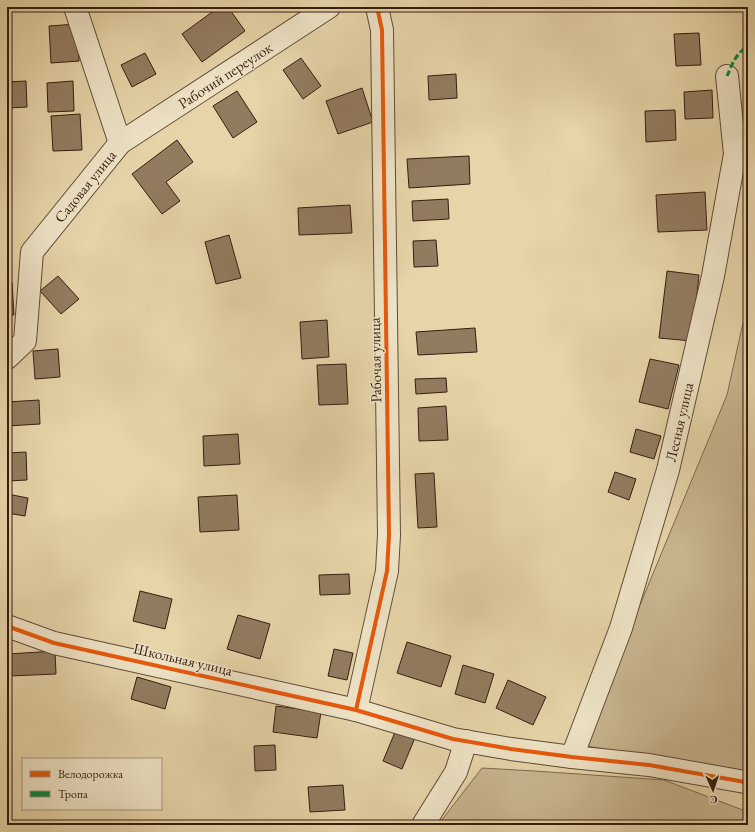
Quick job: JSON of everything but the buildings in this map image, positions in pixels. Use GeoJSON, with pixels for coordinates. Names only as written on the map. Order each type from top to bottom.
{"type":"FeatureCollection","features":[{"type":"Feature","properties":{"kind":"street","name":"Садовая улица"},"geometry":{"type":"LineString","coordinates":[[7,358],[25,341],[32,252],[120,143],[75,7]]}},
{"type":"Feature","properties":{"kind":"street","name":"Рабочий переулок"},"geometry":{"type":"LineString","coordinates":[[120,143],[330,7]]}},
{"type":"Feature","properties":{"kind":"street","name":"Рабочая улица"},"geometry":{"type":"LineString","coordinates":[[356,710],[387,571],[389,536],[382,30],[377,7]]}},
{"type":"Feature","properties":{"kind":"street","name":"Лесная улица"},"geometry":{"type":"LineString","coordinates":[[572,757],[621,628],[635,583],[668,470],[713,276],[735,154],[727,76]]}},
{"type":"Feature","properties":{"kind":"street","name":"Школьная улица"},"geometry":{"type":"LineString","coordinates":[[7,626],[54,643],[356,710],[466,742],[572,757],[649,765],[748,783]]}},
{"type":"Feature","properties":{"kind":"street"},"geometry":{"type":"LineString","coordinates":[[424,825],[456,772],[466,742]]}},
{"type":"Feature","properties":{"kind":"shaded area"},"geometry":{"type":"Polygon","coordinates":[[[748,300],[748,776],[582,745],[727,395],[748,300]]]}},
{"type":"Feature","properties":{"kind":"shaded area"},"geometry":{"type":"Polygon","coordinates":[[[482,768],[664,780],[748,812],[748,825],[438,825],[482,768]]]}},
{"type":"Feature","properties":{"kind":"marked path"},"geometry":{"type":"LineString","coordinates":[[727,76],[737,55],[748,47]]}},
{"type":"Feature","properties":{"kind":"cycle path"},"geometry":{"type":"LineString","coordinates":[[356,710],[387,571],[389,535],[382,30],[377,7]]}},
{"type":"Feature","properties":{"kind":"cycle path"},"geometry":{"type":"LineString","coordinates":[[7,626],[54,643],[356,710],[453,739],[511,749],[649,765],[748,783]]}}]}
